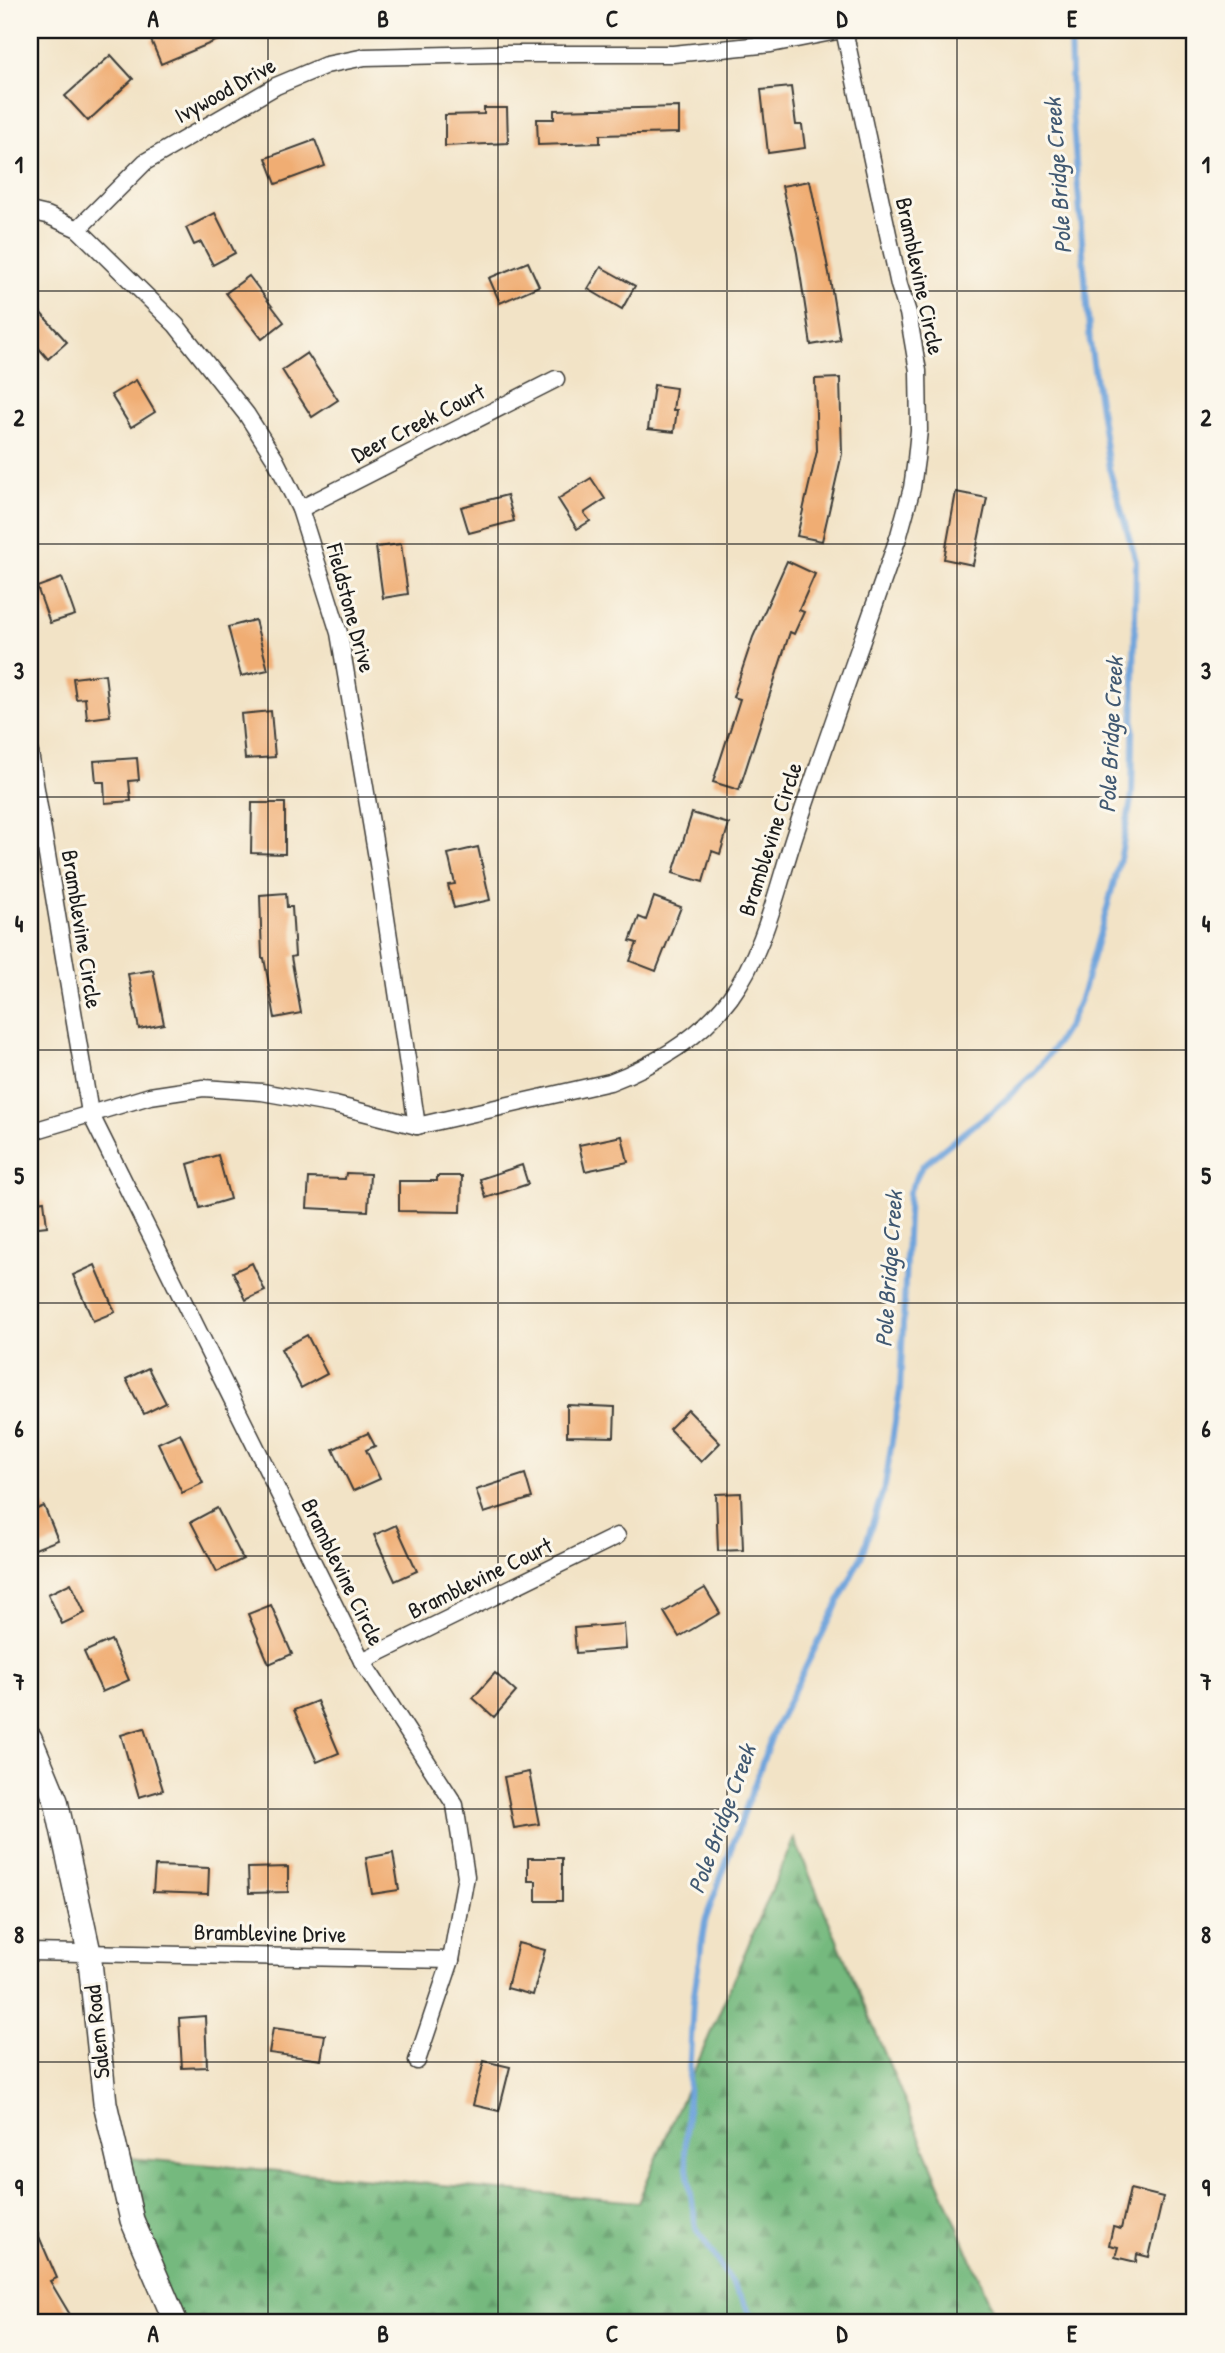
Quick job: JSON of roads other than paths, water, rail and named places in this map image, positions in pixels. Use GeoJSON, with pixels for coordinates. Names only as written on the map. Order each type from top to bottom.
{"type":"FeatureCollection","features":[{"type":"Feature","properties":{"kind":"street","name":"Ivywood Drive"},"geometry":{"type":"LineString","coordinates":[[78,229],[145,162],[276,86],[326,65],[365,57],[673,54],[771,44],[843,30]]}},
{"type":"Feature","properties":{"kind":"street","name":"Bramblevine Circle"},"geometry":{"type":"LineString","coordinates":[[30,1132],[150,1096],[203,1088],[262,1092],[335,1105],[417,1126],[610,1082],[646,1067],[687,1041],[729,999],[758,948],[795,832],[899,535],[912,488],[916,459],[919,400],[914,342],[843,30]]}},
{"type":"Feature","properties":{"kind":"street","name":"Fieldstone Drive"},"geometry":{"type":"LineString","coordinates":[[30,211],[47,215],[78,229],[176,325],[247,415],[275,459],[300,509],[340,633],[379,864],[417,1126]]}},
{"type":"Feature","properties":{"kind":"street","name":"Deer Creek Court"},"geometry":{"type":"LineString","coordinates":[[300,509],[556,379]]}},
{"type":"Feature","properties":{"kind":"street","name":"Bramblevine Circle"},"geometry":{"type":"LineString","coordinates":[[30,753],[90,1113],[362,1661],[455,1805],[466,1876],[451,1960],[417,2061]]}},
{"type":"Feature","properties":{"kind":"street","name":"Bramblevine Court"},"geometry":{"type":"LineString","coordinates":[[362,1661],[617,1536]]}},
{"type":"Feature","properties":{"kind":"street","name":"Salem Road"},"geometry":{"type":"LineString","coordinates":[[30,1738],[56,1801],[89,1952],[104,2103],[132,2220],[173,2322]]}},
{"type":"Feature","properties":{"kind":"street","name":"Bramblevine Drive"},"geometry":{"type":"LineString","coordinates":[[30,1952],[451,1960]]}},
{"type":"Feature","properties":{"kind":"waterway","name":"Pole Bridge Creek"},"geometry":{"type":"LineString","coordinates":[[757,2323],[696,2228],[685,2154],[693,2001],[705,1921],[774,1730],[862,1555],[885,1485],[900,1390],[909,1192],[922,1166],[992,1112],[1035,1072],[1069,1024],[1081,997],[1106,912],[1121,855],[1132,795],[1136,561],[1109,468],[1090,343],[1072,111],[1070,30]]}}]}
